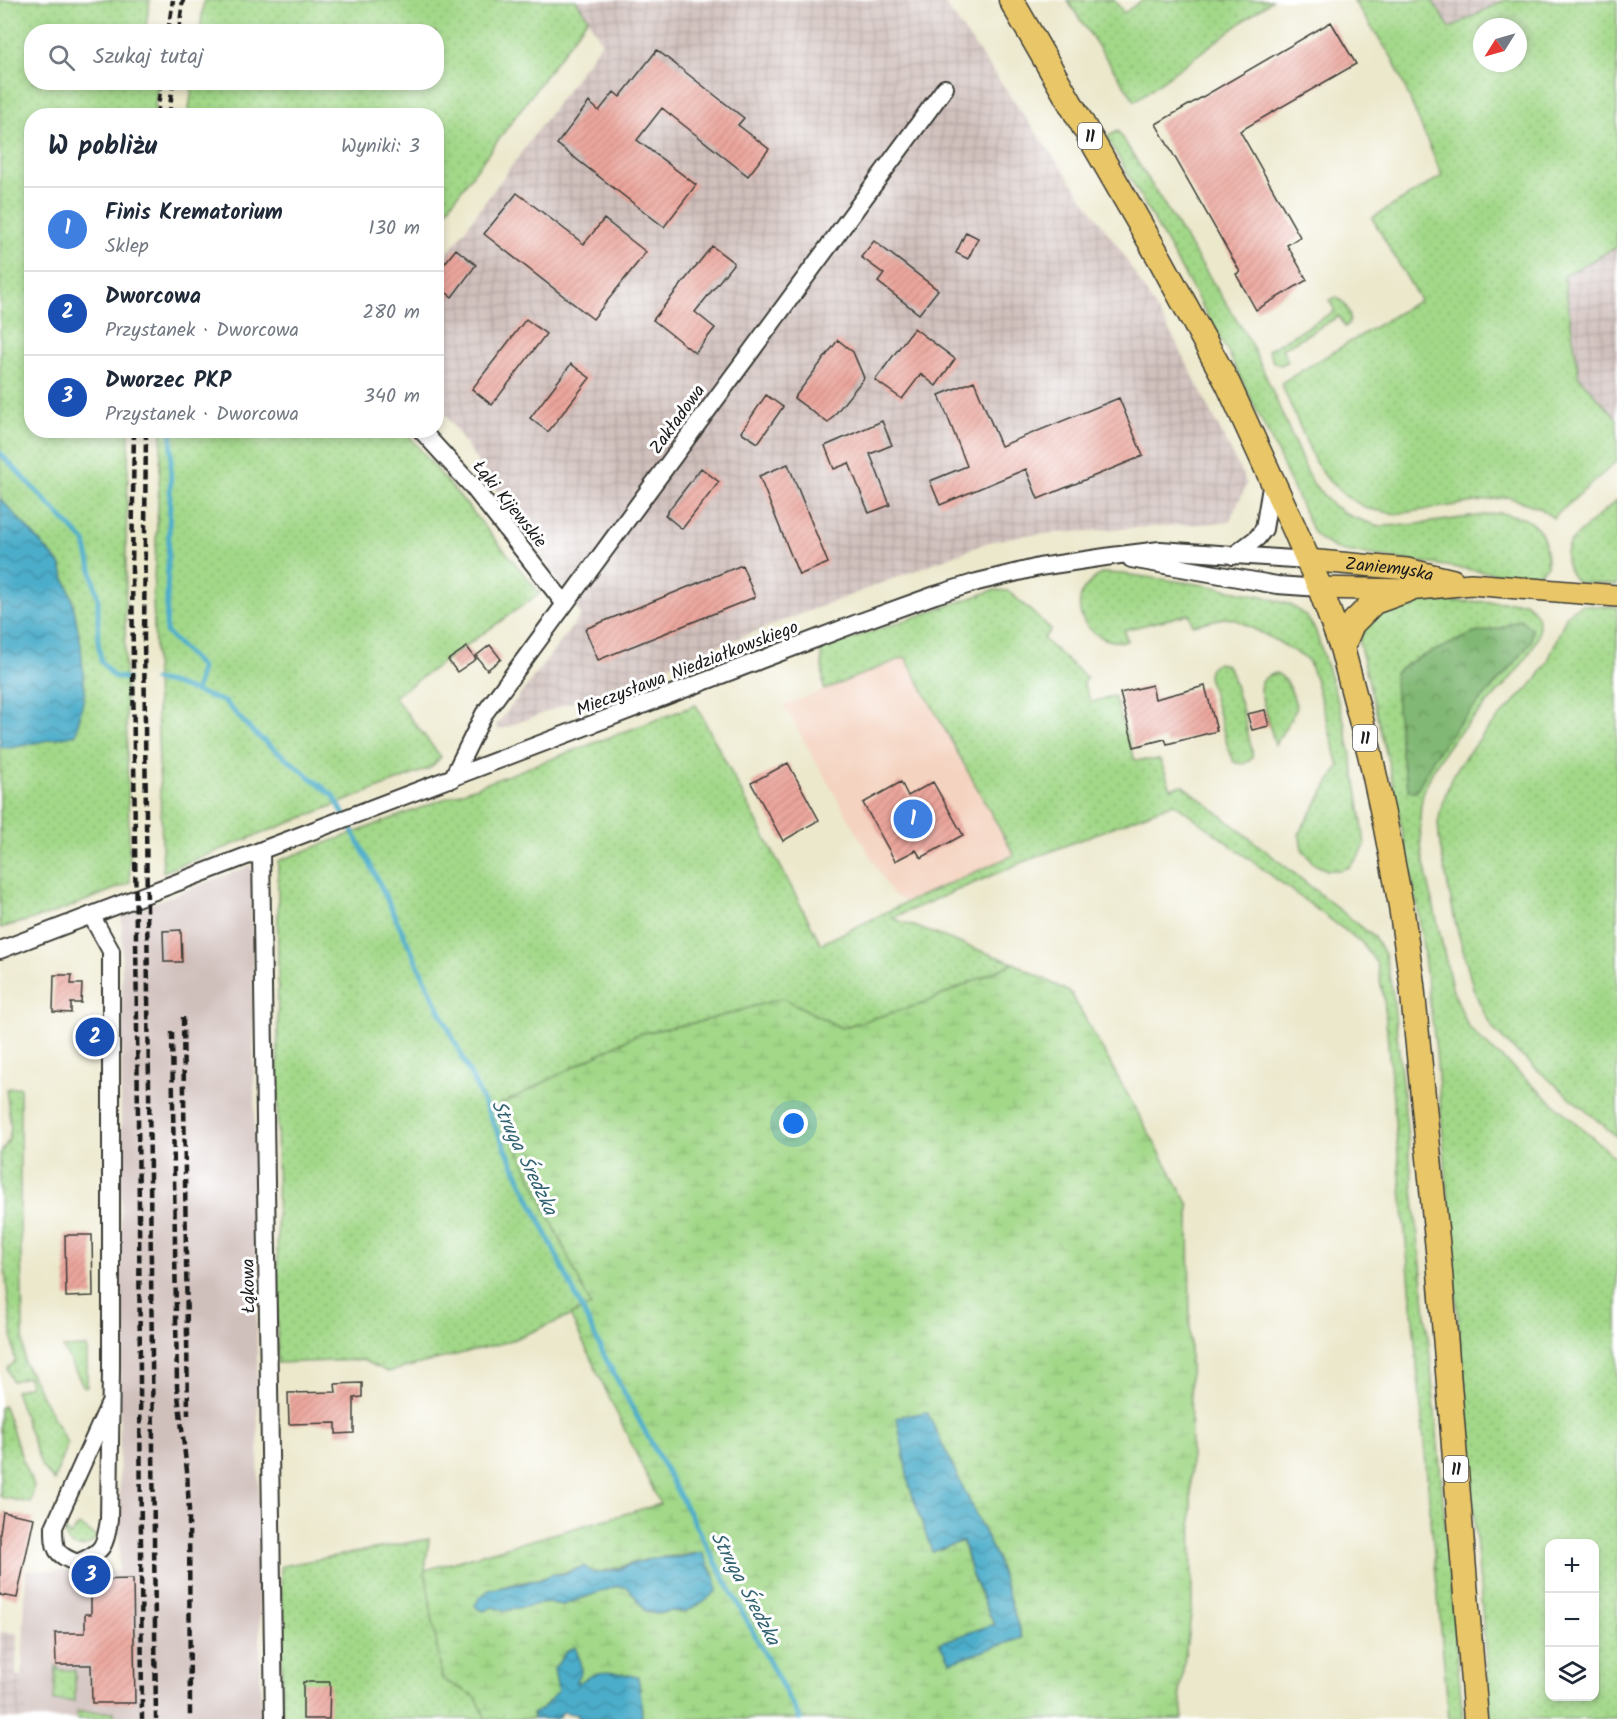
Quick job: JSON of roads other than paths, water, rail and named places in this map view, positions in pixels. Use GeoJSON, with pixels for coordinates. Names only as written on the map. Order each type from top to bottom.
{"type":"FeatureCollection","features":[{"type":"Feature","properties":{"kind":"highway","name":"11"},"geometry":{"type":"LineString","coordinates":[[1011,0],[1160,259],[1227,384],[1308,560],[1342,648],[1370,754],[1386,828],[1401,906],[1412,984],[1440,1272],[1476,1719]]}},
{"type":"Feature","properties":{"kind":"highway"},"geometry":{"type":"LineString","coordinates":[[1342,648],[1352,624],[1374,602],[1407,590]]}},
{"type":"Feature","properties":{"kind":"main road","name":"Zaniemyska"},"geometry":{"type":"LineString","coordinates":[[1308,560],[1407,569],[1471,584],[1617,596]]}},
{"type":"Feature","properties":{"kind":"main road","name":"Zaniemyska"},"geometry":{"type":"LineString","coordinates":[[1320,588],[1407,590],[1471,584]]}},
{"type":"Feature","properties":{"kind":"street","name":"Zakładowa"},"geometry":{"type":"LineString","coordinates":[[452,779],[484,714],[945,88]]}},
{"type":"Feature","properties":{"kind":"street","name":"Łąki Kijewskie"},"geometry":{"type":"LineString","coordinates":[[429,438],[474,487],[565,604]]}},
{"type":"Feature","properties":{"kind":"street"},"geometry":{"type":"LineString","coordinates":[[1233,556],[1264,530],[1272,480]]}},
{"type":"Feature","properties":{"kind":"street","name":"Mieczysława Niedziałkowskiego"},"geometry":{"type":"LineString","coordinates":[[261,852],[860,622],[935,595],[1008,574],[1039,567],[1160,550],[1308,560]]}},
{"type":"Feature","properties":{"kind":"street","name":"Mieczysława Niedziałkowskiego"},"geometry":{"type":"LineString","coordinates":[[1112,556],[1277,585],[1320,588]]}},
{"type":"Feature","properties":{"kind":"street"},"geometry":{"type":"LineString","coordinates":[[0,950],[261,852]]}},
{"type":"Feature","properties":{"kind":"street","name":"Łąkowa"},"geometry":{"type":"LineString","coordinates":[[261,852],[274,1719]]}},
{"type":"Feature","properties":{"kind":"street"},"geometry":{"type":"LineString","coordinates":[[91,915],[111,951],[111,1369],[109,1520],[106,1541],[93,1556],[77,1563],[63,1557],[54,1546],[54,1527],[110,1405]]}},
{"type":"Feature","properties":{"kind":"water"},"geometry":{"type":"Polygon","coordinates":[[[0,498],[60,564],[72,598],[81,645],[85,692],[76,734],[12,748],[0,747],[0,498]]]}},
{"type":"Feature","properties":{"kind":"water"},"geometry":{"type":"Polygon","coordinates":[[[927,1412],[996,1557],[1022,1638],[951,1662],[939,1643],[994,1624],[971,1573],[963,1541],[932,1552],[909,1485],[897,1417],[927,1412]]]}},
{"type":"Feature","properties":{"kind":"water"},"geometry":{"type":"Polygon","coordinates":[[[702,1552],[716,1580],[717,1591],[685,1612],[669,1611],[657,1614],[645,1611],[627,1587],[614,1587],[563,1605],[538,1604],[504,1611],[493,1607],[484,1611],[475,1605],[480,1597],[489,1590],[541,1579],[553,1574],[563,1574],[584,1566],[593,1573],[611,1571],[656,1558],[681,1557],[702,1552]]]}},
{"type":"Feature","properties":{"kind":"water"},"geometry":{"type":"Polygon","coordinates":[[[575,1647],[580,1660],[581,1673],[576,1683],[604,1672],[638,1677],[642,1719],[578,1719],[578,1715],[563,1712],[557,1719],[534,1719],[532,1714],[542,1709],[558,1691],[554,1669],[566,1652],[575,1647]]]}},
{"type":"Feature","properties":{"kind":"waterway"},"geometry":{"type":"LineString","coordinates":[[172,438],[166,632],[201,667],[196,692]]}},
{"type":"Feature","properties":{"kind":"waterway","name":"Struga Średzka"},"geometry":{"type":"LineString","coordinates":[[0,453],[85,542],[98,599],[98,641],[101,661],[113,676],[127,679]]}},
{"type":"Feature","properties":{"kind":"waterway","name":"Struga Średzka"},"geometry":{"type":"LineString","coordinates":[[154,680],[171,683],[225,702],[254,733],[334,796],[371,866],[605,1357],[800,1719]]}},
{"type":"Feature","properties":{"kind":"railway"},"geometry":{"type":"LineString","coordinates":[[169,24],[173,0]]}},
{"type":"Feature","properties":{"kind":"railway"},"geometry":{"type":"LineString","coordinates":[[180,24],[183,0]]}},
{"type":"Feature","properties":{"kind":"railway"},"geometry":{"type":"LineString","coordinates":[[158,108],[160,90]]}},
{"type":"Feature","properties":{"kind":"railway"},"geometry":{"type":"LineString","coordinates":[[170,108],[172,90]]}},
{"type":"Feature","properties":{"kind":"railway"},"geometry":{"type":"LineString","coordinates":[[134,438],[132,569],[142,1719]]}},
{"type":"Feature","properties":{"kind":"railway"},"geometry":{"type":"LineString","coordinates":[[146,438],[144,636],[156,1719]]}},
{"type":"Feature","properties":{"kind":"railway"},"geometry":{"type":"LineString","coordinates":[[183,1017],[188,1415]]}},
{"type":"Feature","properties":{"kind":"railway"},"geometry":{"type":"LineString","coordinates":[[172,1032],[177,1387],[187,1471],[189,1511],[190,1719]]}},
{"type":"Feature","properties":{"kind":"place","name":"Finis Krematorium"},"geometry":{"type":"Point","coordinates":[913,819]}},
{"type":"Feature","properties":{"kind":"place","name":"Dworcowa"},"geometry":{"type":"Point","coordinates":[95,1037]}},
{"type":"Feature","properties":{"kind":"place","name":"Dworzec PKP"},"geometry":{"type":"Point","coordinates":[91,1575]}}]}
